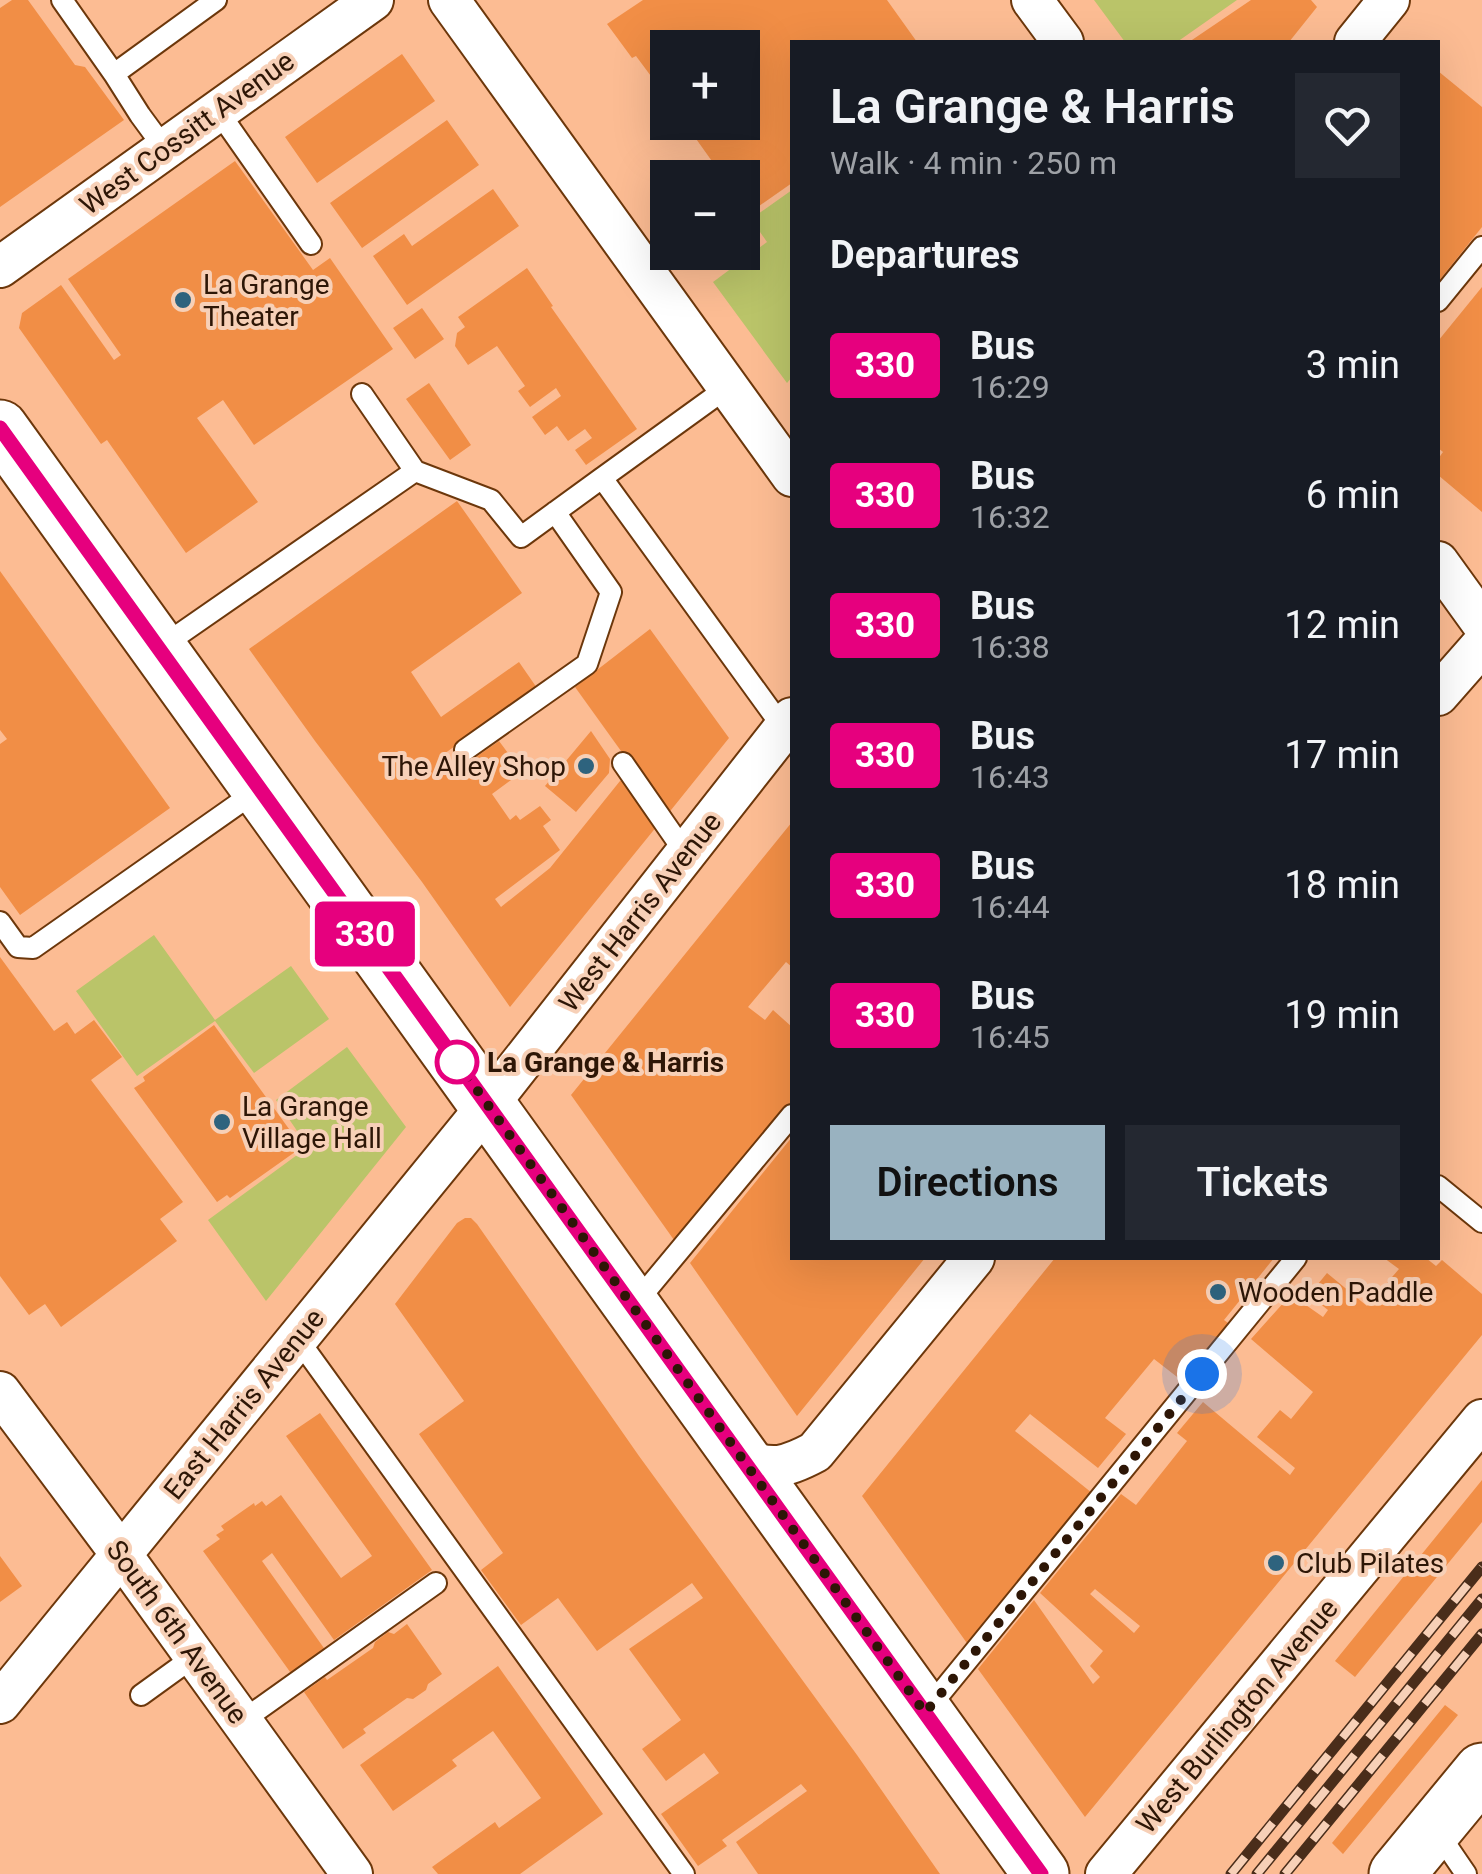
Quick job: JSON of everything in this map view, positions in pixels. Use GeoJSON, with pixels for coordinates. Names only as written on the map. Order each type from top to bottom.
{"type":"FeatureCollection","features":[{"type":"Feature","properties":{"kind":"main road"},"geometry":{"type":"LineString","coordinates":[[0,428],[1042,1874]]}},
{"type":"Feature","properties":{"kind":"main road"},"geometry":{"type":"LineString","coordinates":[[1398,1874],[1482,1771]]}},
{"type":"Feature","properties":{"kind":"street","name":"West Cossitt Avenue"},"geometry":{"type":"LineString","coordinates":[[0,267],[373,0]]}},
{"type":"Feature","properties":{"kind":"street"},"geometry":{"type":"LineString","coordinates":[[450,0],[790,473]]}},
{"type":"Feature","properties":{"kind":"street"},"geometry":{"type":"LineString","coordinates":[[1032,0],[1062,40]]}},
{"type":"Feature","properties":{"kind":"street"},"geometry":{"type":"LineString","coordinates":[[1357,40],[1390,0]]}},
{"type":"Feature","properties":{"kind":"street"},"geometry":{"type":"LineString","coordinates":[[1440,565],[1482,623]]}},
{"type":"Feature","properties":{"kind":"street"},"geometry":{"type":"LineString","coordinates":[[1440,693],[1482,645]]}},
{"type":"Feature","properties":{"kind":"street","name":"West Harris Avenue"},"geometry":{"type":"LineString","coordinates":[[488,1105],[788,724]]}},
{"type":"Feature","properties":{"kind":"street","name":"East Harris Avenue"},"geometry":{"type":"LineString","coordinates":[[0,1703],[488,1105]]}},
{"type":"Feature","properties":{"kind":"street"},"geometry":{"type":"LineString","coordinates":[[741,1460],[763,1466],[790,1465],[815,1452],[972,1260]]}},
{"type":"Feature","properties":{"kind":"street","name":"South 6th Avenue"},"geometry":{"type":"LineString","coordinates":[[0,1392],[352,1874]]}},
{"type":"Feature","properties":{"kind":"street","name":"West Burlington Avenue"},"geometry":{"type":"LineString","coordinates":[[1106,1874],[1482,1420]]}},
{"type":"Feature","properties":{"kind":"lane"},"geometry":{"type":"LineString","coordinates":[[62,0],[165,149]]}},
{"type":"Feature","properties":{"kind":"lane"},"geometry":{"type":"LineString","coordinates":[[114,74],[216,0]]}},
{"type":"Feature","properties":{"kind":"lane"},"geometry":{"type":"LineString","coordinates":[[218,111],[310,244]]}},
{"type":"Feature","properties":{"kind":"lane"},"geometry":{"type":"LineString","coordinates":[[1440,299],[1482,247]]}},
{"type":"Feature","properties":{"kind":"lane"},"geometry":{"type":"LineString","coordinates":[[362,394],[416,471],[491,500],[521,537],[728,387]]}},
{"type":"Feature","properties":{"kind":"lane"},"geometry":{"type":"LineString","coordinates":[[159,648],[416,471]]}},
{"type":"Feature","properties":{"kind":"lane"},"geometry":{"type":"LineString","coordinates":[[602,478],[788,724]]}},
{"type":"Feature","properties":{"kind":"lane"},"geometry":{"type":"LineString","coordinates":[[465,750],[586,664],[611,592],[555,512]]}},
{"type":"Feature","properties":{"kind":"lane"},"geometry":{"type":"LineString","coordinates":[[622,763],[686,854]]}},
{"type":"Feature","properties":{"kind":"lane"},"geometry":{"type":"LineString","coordinates":[[0,922],[18,948],[32,948],[260,788]]}},
{"type":"Feature","properties":{"kind":"lane"},"geometry":{"type":"LineString","coordinates":[[633,1307],[790,1117]]}},
{"type":"Feature","properties":{"kind":"lane"},"geometry":{"type":"LineString","coordinates":[[1440,1188],[1482,1222]]}},
{"type":"Feature","properties":{"kind":"lane"},"geometry":{"type":"LineString","coordinates":[[925,1713],[1294,1260]]}},
{"type":"Feature","properties":{"kind":"lane"},"geometry":{"type":"LineString","coordinates":[[297,1338],[684,1874]]}},
{"type":"Feature","properties":{"kind":"lane"},"geometry":{"type":"LineString","coordinates":[[242,1722],[436,1583]]}},
{"type":"Feature","properties":{"kind":"lane"},"geometry":{"type":"LineString","coordinates":[[141,1695],[195,1656]]}},
{"type":"Feature","properties":{"kind":"lane"},"geometry":{"type":"LineString","coordinates":[[1435,1829],[1466,1874]]}},
{"type":"Feature","properties":{"kind":"green space"},"geometry":{"type":"Polygon","coordinates":[[[1094,0],[1237,0],[1180,40],[1124,40],[1094,0]]]}},
{"type":"Feature","properties":{"kind":"green space"},"geometry":{"type":"Polygon","coordinates":[[[790,191],[787,383],[713,282],[729,270],[760,270],[760,247],[767,242],[760,232],[760,213],[790,191]]]}},
{"type":"Feature","properties":{"kind":"green space"},"geometry":{"type":"Polygon","coordinates":[[[154,935],[215,1020],[291,966],[329,1019],[254,1073],[215,1021],[137,1076],[76,991],[154,935]]]}},
{"type":"Feature","properties":{"kind":"green space"},"geometry":{"type":"Polygon","coordinates":[[[347,1047],[406,1127],[266,1301],[208,1220],[308,1147],[276,1100],[347,1047]]]}},
{"type":"Feature","properties":{"kind":"building"},"geometry":{"type":"Polygon","coordinates":[[[12,0],[28,0],[75,65],[85,67],[124,120],[0,207],[0,8],[12,0]]]}},
{"type":"Feature","properties":{"kind":"building"},"geometry":{"type":"Polygon","coordinates":[[[643,0],[887,0],[916,40],[790,40],[790,184],[760,205],[760,160],[711,160],[697,140],[760,140],[760,30],[650,30],[650,75],[636,56],[632,58],[607,24],[643,0]]]}},
{"type":"Feature","properties":{"kind":"building"},"geometry":{"type":"Polygon","coordinates":[[[1251,0],[1311,0],[1317,7],[1291,40],[1192,40],[1251,0]]]}},
{"type":"Feature","properties":{"kind":"building"},"geometry":{"type":"Polygon","coordinates":[[[402,54],[435,101],[317,183],[285,137],[402,54]]]}},
{"type":"Feature","properties":{"kind":"building"},"geometry":{"type":"Polygon","coordinates":[[[1440,73],[1482,107],[1482,227],[1440,280],[1440,73]]]}},
{"type":"Feature","properties":{"kind":"building"},"geometry":{"type":"Polygon","coordinates":[[[447,120],[479,165],[362,248],[330,203],[447,120]]]}},
{"type":"Feature","properties":{"kind":"building"},"geometry":{"type":"Polygon","coordinates":[[[235,161],[313,270],[330,258],[393,349],[254,445],[223,400],[197,418],[258,502],[186,553],[107,440],[101,444],[19,328],[22,313],[61,285],[114,360],[121,355],[68,279],[235,161]]]}},
{"type":"Feature","properties":{"kind":"building"},"geometry":{"type":"Polygon","coordinates":[[[493,189],[519,226],[407,305],[373,256],[404,234],[412,246],[493,189]]]}},
{"type":"Feature","properties":{"kind":"building"},"geometry":{"type":"Polygon","coordinates":[[[527,268],[637,429],[586,465],[575,450],[592,438],[585,429],[568,441],[557,426],[545,435],[532,417],[561,396],[556,388],[530,407],[518,391],[525,386],[497,346],[468,365],[455,346],[457,333],[465,327],[458,317],[527,268]]]}},
{"type":"Feature","properties":{"kind":"building"},"geometry":{"type":"Polygon","coordinates":[[[1482,287],[1482,512],[1440,477],[1443,452],[1440,339],[1482,287]]]}},
{"type":"Feature","properties":{"kind":"building"},"geometry":{"type":"Polygon","coordinates":[[[422,308],[444,339],[415,359],[393,328],[422,308]]]}},
{"type":"Feature","properties":{"kind":"building"},"geometry":{"type":"Polygon","coordinates":[[[429,383],[471,445],[450,460],[406,399],[429,383]]]}},
{"type":"Feature","properties":{"kind":"building"},"geometry":{"type":"Polygon","coordinates":[[[457,501],[522,593],[411,672],[441,717],[519,662],[537,688],[441,756],[453,773],[499,741],[522,772],[492,794],[510,820],[516,815],[520,820],[540,806],[551,820],[543,826],[560,850],[495,899],[501,907],[550,868],[620,781],[627,781],[657,826],[510,1007],[249,649],[457,501]]]}},
{"type":"Feature","properties":{"kind":"building"},"geometry":{"type":"Polygon","coordinates":[[[0,571],[170,808],[20,915],[0,887],[0,744],[7,739],[0,730],[0,571]]]}},
{"type":"Feature","properties":{"kind":"building"},"geometry":{"type":"Polygon","coordinates":[[[650,629],[729,738],[667,815],[575,687],[650,629]]]}},
{"type":"Feature","properties":{"kind":"building","name":"The Alley Shop"},"geometry":{"type":"Polygon","coordinates":[[[591,731],[610,759],[609,773],[576,812],[545,786],[591,731]]]}},
{"type":"Feature","properties":{"kind":"building"},"geometry":{"type":"Polygon","coordinates":[[[790,824],[790,965],[786,962],[748,1007],[765,1020],[773,1010],[790,1025],[790,1106],[674,1240],[571,1095],[790,824]]]}},
{"type":"Feature","properties":{"kind":"building"},"geometry":{"type":"Polygon","coordinates":[[[0,957],[54,1031],[67,1022],[75,1034],[94,1020],[122,1057],[91,1080],[183,1202],[160,1219],[177,1241],[61,1327],[45,1304],[29,1315],[0,1276],[0,957]]]}},
{"type":"Feature","properties":{"kind":"building","name":"La Grange Village Hall"},"geometry":{"type":"Polygon","coordinates":[[[214,1025],[302,1147],[230,1198],[227,1195],[217,1202],[134,1088],[145,1081],[143,1077],[214,1025]]]}},
{"type":"Feature","properties":{"kind":"building"},"geometry":{"type":"Polygon","coordinates":[[[790,1139],[790,1260],[923,1260],[797,1416],[690,1263],[790,1139]]]}},
{"type":"Feature","properties":{"kind":"building"},"geometry":{"type":"Polygon","coordinates":[[[465,1218],[477,1224],[940,1874],[758,1874],[736,1842],[807,1791],[801,1784],[722,1840],[727,1846],[698,1866],[661,1814],[719,1773],[704,1753],[666,1781],[642,1749],[681,1720],[629,1649],[703,1598],[692,1583],[597,1651],[558,1598],[521,1625],[481,1570],[503,1553],[419,1434],[464,1401],[395,1304],[457,1223],[465,1218]]]}},
{"type":"Feature","properties":{"kind":"building"},"geometry":{"type":"Polygon","coordinates":[[[1053,1260],[1272,1260],[1181,1380],[1154,1359],[1105,1418],[1126,1434],[1098,1468],[1030,1414],[1015,1431],[1092,1493],[969,1646],[862,1496],[1053,1260]]]}},
{"type":"Feature","properties":{"kind":"building"},"geometry":{"type":"Polygon","coordinates":[[[1387,1260],[1428,1260],[1436,1266],[1442,1260],[1482,1294],[1482,1335],[1085,1817],[978,1669],[1034,1600],[1093,1684],[1100,1677],[1090,1666],[1103,1651],[1040,1593],[1121,1494],[1136,1505],[1187,1441],[1177,1433],[1203,1402],[1290,1475],[1295,1468],[1257,1437],[1280,1410],[1291,1419],[1313,1392],[1251,1339],[1286,1300],[1303,1303],[1323,1317],[1328,1310],[1309,1295],[1327,1273],[1367,1306],[1399,1269],[1387,1260]],[[1095,1589],[1090,1594],[1134,1633],[1140,1626],[1095,1589]]]}},
{"type":"Feature","properties":{"kind":"building"},"geometry":{"type":"Polygon","coordinates":[[[320,1413],[432,1570],[334,1640],[272,1553],[262,1561],[326,1651],[293,1676],[203,1551],[220,1539],[216,1535],[224,1530],[221,1526],[254,1503],[255,1506],[262,1501],[266,1506],[281,1495],[341,1578],[372,1556],[286,1436],[320,1413]]]}},
{"type":"Feature","properties":{"kind":"building"},"geometry":{"type":"Polygon","coordinates":[[[1482,1480],[1482,1522],[1355,1677],[1335,1661],[1482,1480]]]}},
{"type":"Feature","properties":{"kind":"building"},"geometry":{"type":"Polygon","coordinates":[[[0,1556],[22,1586],[0,1602],[0,1556]]]}},
{"type":"Feature","properties":{"kind":"building"},"geometry":{"type":"Polygon","coordinates":[[[407,1624],[442,1674],[426,1690],[413,1699],[407,1698],[363,1729],[366,1733],[343,1749],[304,1692],[373,1648],[388,1632],[394,1634],[407,1624]]]}},
{"type":"Feature","properties":{"kind":"building"},"geometry":{"type":"Polygon","coordinates":[[[498,1666],[603,1814],[520,1874],[438,1874],[432,1867],[495,1822],[499,1828],[541,1798],[493,1731],[452,1760],[457,1766],[393,1811],[360,1765],[498,1666]]]}},
{"type":"Feature","properties":{"kind":"building"},"geometry":{"type":"Polygon","coordinates":[[[1445,1705],[1458,1715],[1343,1854],[1332,1843],[1445,1705]]]}},
{"type":"Feature","properties":{"kind":"railway"},"geometry":{"type":"LineString","coordinates":[[1231,1874],[1482,1567]]}},
{"type":"Feature","properties":{"kind":"railway"},"geometry":{"type":"LineString","coordinates":[[1257,1874],[1482,1599]]}},
{"type":"Feature","properties":{"kind":"railway"},"geometry":{"type":"LineString","coordinates":[[1285,1874],[1482,1634]]}},
{"type":"Feature","properties":{"kind":"bus line","name":"330"},"geometry":{"type":"LineString","coordinates":[[0,428],[1041,1874]]}},
{"type":"Feature","properties":{"kind":"place","name":"La Grange Theater"},"geometry":{"type":"Point","coordinates":[183,300]}},
{"type":"Feature","properties":{"kind":"place","name":"The Alley Shop"},"geometry":{"type":"Point","coordinates":[586,766]}},
{"type":"Feature","properties":{"kind":"place","name":"La Grange & Harris"},"geometry":{"type":"Point","coordinates":[457,1062]}},
{"type":"Feature","properties":{"kind":"place","name":"La Grange Village Hall"},"geometry":{"type":"Point","coordinates":[222,1122]}},
{"type":"Feature","properties":{"kind":"place","name":"Wooden Paddle"},"geometry":{"type":"Point","coordinates":[1218,1292]}},
{"type":"Feature","properties":{"kind":"place","name":"Club Pilates"},"geometry":{"type":"Point","coordinates":[1276,1563]}},
{"type":"Feature","properties":{"kind":"route"},"geometry":{"type":"LineString","coordinates":[[457,1062],[925,1713],[1202,1374]]}}]}
